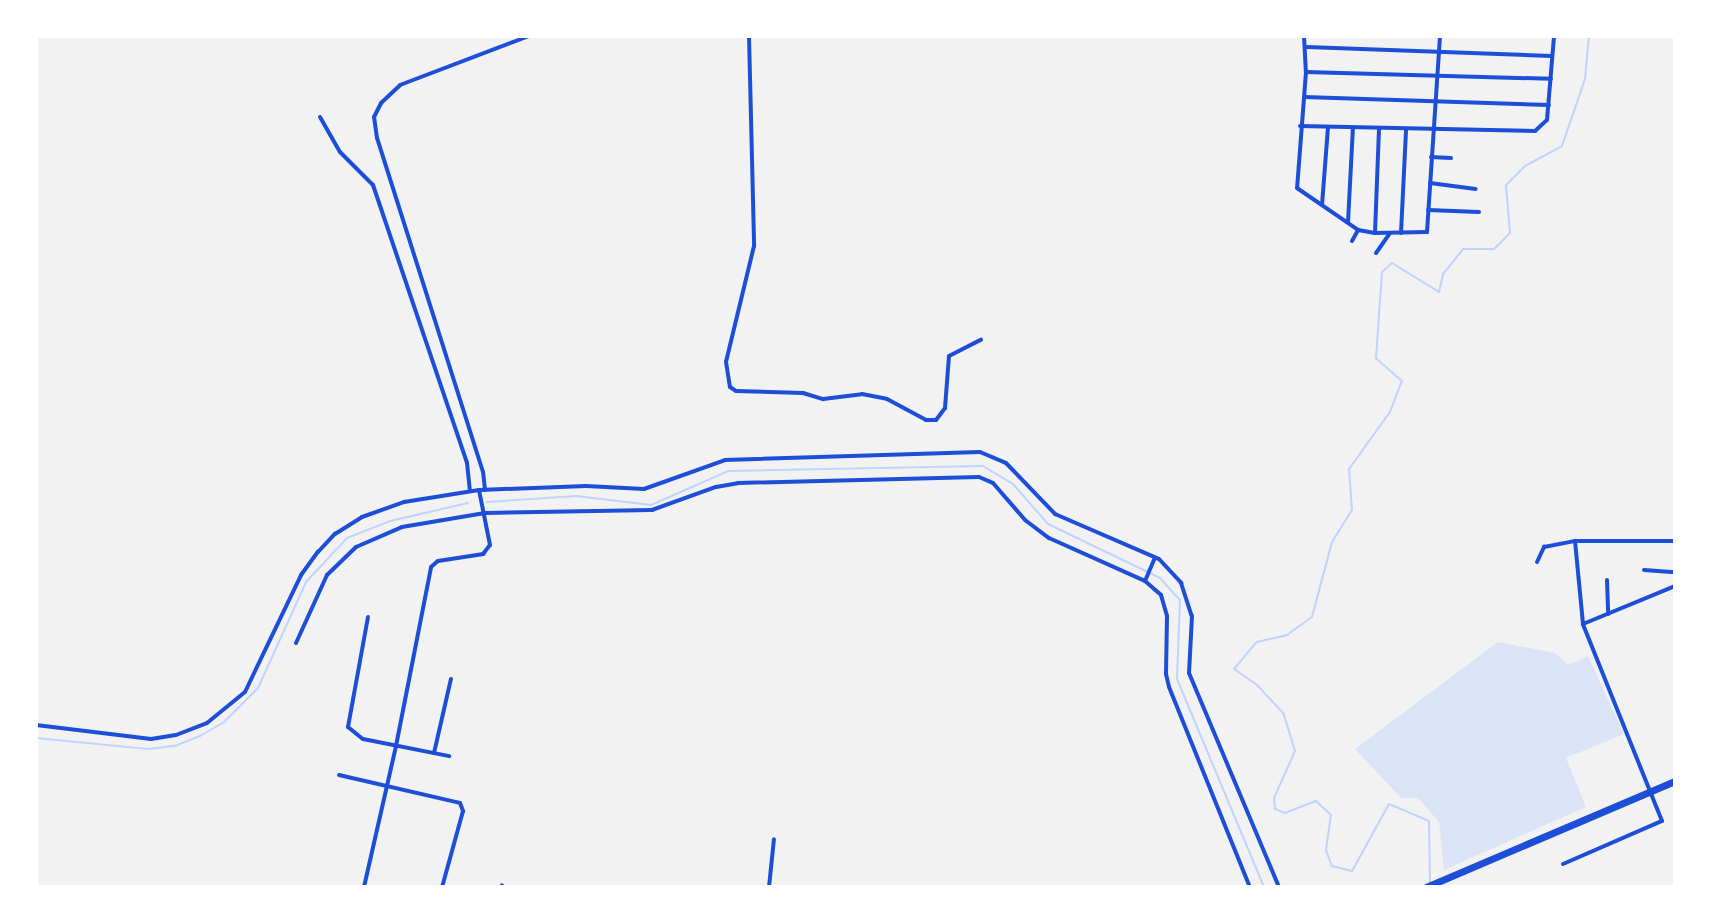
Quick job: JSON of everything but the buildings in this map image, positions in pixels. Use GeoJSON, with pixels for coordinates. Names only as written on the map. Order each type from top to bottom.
{"type":"FeatureCollection","features":[{"type":"Feature","properties":{"kind":"highway"},"geometry":{"type":"LineString","coordinates":[[1426,887],[1675,781]]}},
{"type":"Feature","properties":{"kind":"street"},"geometry":{"type":"LineString","coordinates":[[364,887],[396,746],[431,567],[438,561],[471,558],[487,550],[482,490],[483,472],[377,138],[374,117],[381,104],[400,85],[529,36]]}},
{"type":"Feature","properties":{"kind":"street"},"geometry":{"type":"LineString","coordinates":[[749,36],[754,246],[726,362],[730,387],[736,391],[803,393],[824,399],[862,394],[887,399],[926,420],[936,420],[944,414],[950,356],[981,340]]}},
{"type":"Feature","properties":{"kind":"street"},"geometry":{"type":"LineString","coordinates":[[1304,36],[1307,48],[1306,72],[1300,126],[1297,188],[1358,230],[1375,233],[1427,232],[1440,36]]}},
{"type":"Feature","properties":{"kind":"street"},"geometry":{"type":"LineString","coordinates":[[1300,126],[1433,131],[1535,131],[1547,120],[1554,36]]}},
{"type":"Feature","properties":{"kind":"street"},"geometry":{"type":"LineString","coordinates":[[1307,48],[1439,50],[1552,56]]}},
{"type":"Feature","properties":{"kind":"street"},"geometry":{"type":"LineString","coordinates":[[1306,72],[1437,78],[1551,79]]}},
{"type":"Feature","properties":{"kind":"street"},"geometry":{"type":"LineString","coordinates":[[1304,97],[1549,105]]}},
{"type":"Feature","properties":{"kind":"street"},"geometry":{"type":"LineString","coordinates":[[320,117],[340,152],[368,176],[373,185],[467,463],[470,491]]}},
{"type":"Feature","properties":{"kind":"street"},"geometry":{"type":"LineString","coordinates":[[1322,205],[1328,127]]}},
{"type":"Feature","properties":{"kind":"street"},"geometry":{"type":"LineString","coordinates":[[1348,223],[1353,128]]}},
{"type":"Feature","properties":{"kind":"street"},"geometry":{"type":"LineString","coordinates":[[1375,233],[1379,129]]}},
{"type":"Feature","properties":{"kind":"street"},"geometry":{"type":"LineString","coordinates":[[1401,233],[1406,130]]}},
{"type":"Feature","properties":{"kind":"street"},"geometry":{"type":"LineString","coordinates":[[1431,157],[1451,158]]}},
{"type":"Feature","properties":{"kind":"street"},"geometry":{"type":"LineString","coordinates":[[1430,183],[1476,189]]}},
{"type":"Feature","properties":{"kind":"street"},"geometry":{"type":"LineString","coordinates":[[1428,210],[1479,212]]}},
{"type":"Feature","properties":{"kind":"street"},"geometry":{"type":"LineString","coordinates":[[1352,241],[1358,230]]}},
{"type":"Feature","properties":{"kind":"street"},"geometry":{"type":"LineString","coordinates":[[1376,254],[1391,233]]}},
{"type":"Feature","properties":{"kind":"street"},"geometry":{"type":"LineString","coordinates":[[36,725],[152,739],[176,735],[207,723],[245,692],[301,575],[335,534],[362,517],[404,502],[482,490],[586,486],[644,489],[725,460],[980,452],[1006,463],[1055,514],[1172,570],[1189,599],[1189,673],[1279,887]]}},
{"type":"Feature","properties":{"kind":"street"},"geometry":{"type":"LineString","coordinates":[[296,643],[327,575],[356,547],[402,527],[485,513],[637,512],[738,483],[971,475],[993,483],[1025,520],[1049,538],[1146,578],[1166,604],[1169,687],[1250,887]]}},
{"type":"Feature","properties":{"kind":"street"},"geometry":{"type":"LineString","coordinates":[[1563,864],[1662,823],[1653,791],[1582,624],[1575,541]]}},
{"type":"Feature","properties":{"kind":"street"},"geometry":{"type":"LineString","coordinates":[[1537,562],[1544,547],[1575,541],[1675,541]]}},
{"type":"Feature","properties":{"kind":"street"},"geometry":{"type":"LineString","coordinates":[[1146,578],[1154,560]]}},
{"type":"Feature","properties":{"kind":"street"},"geometry":{"type":"LineString","coordinates":[[1644,570],[1675,572]]}},
{"type":"Feature","properties":{"kind":"street"},"geometry":{"type":"LineString","coordinates":[[1607,580],[1608,614]]}},
{"type":"Feature","properties":{"kind":"street"},"geometry":{"type":"LineString","coordinates":[[1582,624],[1675,586]]}},
{"type":"Feature","properties":{"kind":"street"},"geometry":{"type":"LineString","coordinates":[[369,616],[347,723],[355,736],[449,756]]}},
{"type":"Feature","properties":{"kind":"street"},"geometry":{"type":"LineString","coordinates":[[434,753],[451,679]]}},
{"type":"Feature","properties":{"kind":"street"},"geometry":{"type":"LineString","coordinates":[[339,776],[457,801],[463,808],[442,887]]}},
{"type":"Feature","properties":{"kind":"street"},"geometry":{"type":"LineString","coordinates":[[769,887],[774,839]]}},
{"type":"Feature","properties":{"kind":"shaded area"},"geometry":{"type":"Polygon","coordinates":[[[1498,642],[1555,653],[1568,665],[1588,656],[1624,734],[1566,758],[1586,807],[1444,870],[1439,822],[1418,798],[1401,798],[1355,749],[1498,642]]]}},
{"type":"Feature","properties":{"kind":"waterway"},"geometry":{"type":"LineString","coordinates":[[1430,884],[1429,821],[1389,804],[1352,871],[1332,866],[1326,850],[1331,815],[1316,801],[1285,813],[1275,809],[1274,798],[1295,751],[1284,714],[1257,685],[1234,669],[1257,642],[1287,635],[1312,617],[1332,542],[1352,510],[1349,469],[1390,412],[1402,381],[1376,358],[1382,272],[1392,263],[1439,292],[1443,274],[1463,249],[1494,249],[1510,233],[1506,185],[1525,166],[1562,146],[1585,79],[1589,36]]}},
{"type":"Feature","properties":{"kind":"waterway"},"geometry":{"type":"LineString","coordinates":[[487,502],[576,496],[651,505],[728,471],[983,466],[1013,484],[1048,524],[1160,578],[1180,600],[1177,679],[1264,887]]}},
{"type":"Feature","properties":{"kind":"waterway"},"geometry":{"type":"LineString","coordinates":[[36,738],[149,749],[175,746],[200,736],[224,722],[258,688],[306,582],[347,538],[390,521],[468,503]]}}]}
